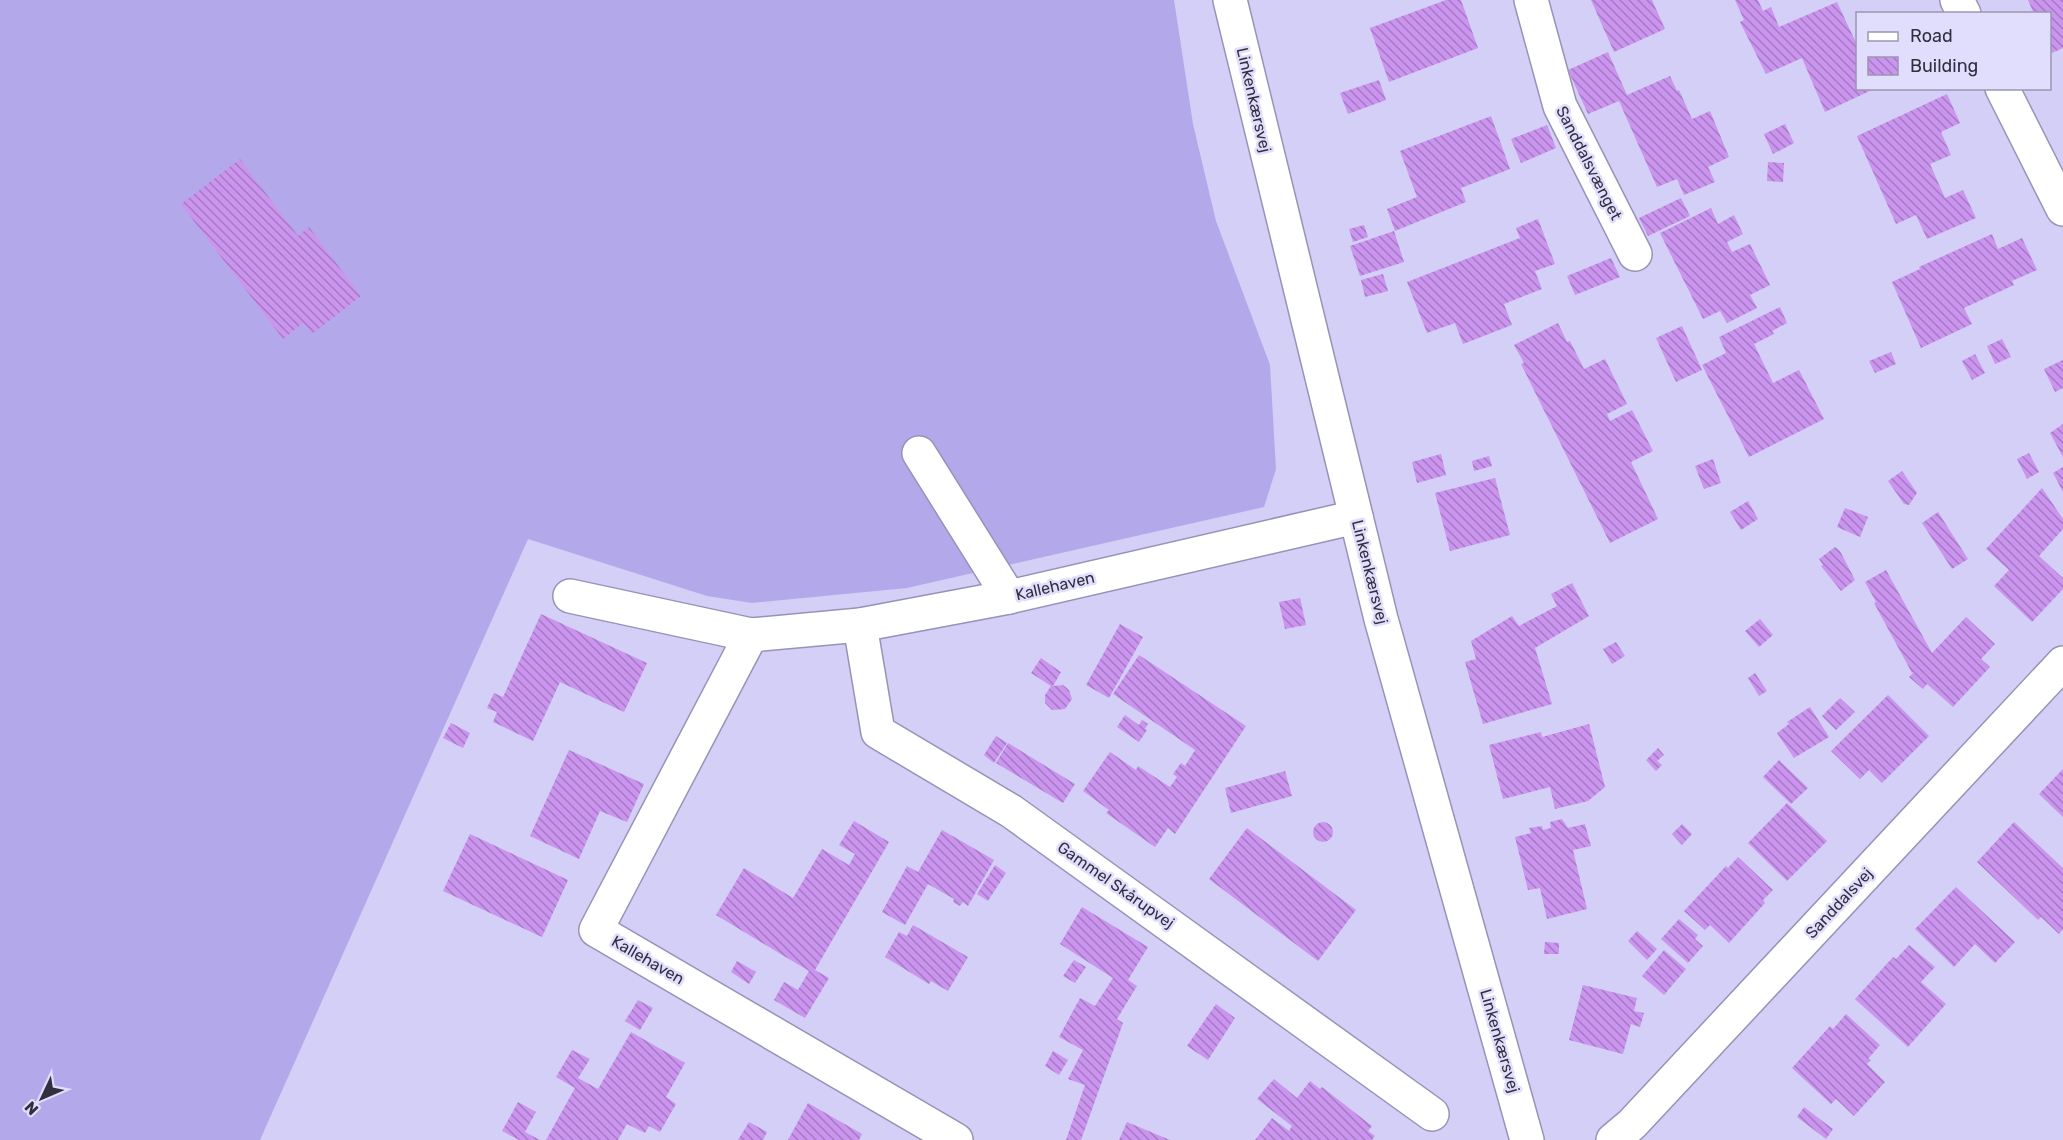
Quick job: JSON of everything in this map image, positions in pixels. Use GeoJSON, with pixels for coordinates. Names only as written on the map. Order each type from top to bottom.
{"type":"FeatureCollection","features":[{"type":"Feature","properties":{"kind":"street","name":"Linkenkærsvej"},"geometry":{"type":"LineString","coordinates":[[1230,0],[1381,619],[1527,1140]]}},
{"type":"Feature","properties":{"kind":"street","name":"Sanddalsvænget"},"geometry":{"type":"LineString","coordinates":[[1531,0],[1560,106],[1635,254]]}},
{"type":"Feature","properties":{"kind":"street"},"geometry":{"type":"LineString","coordinates":[[2003,90],[2063,209]]}},
{"type":"Feature","properties":{"kind":"street"},"geometry":{"type":"LineString","coordinates":[[919,453],[1009,597]]}},
{"type":"Feature","properties":{"kind":"street","name":"Kallehaven"},"geometry":{"type":"LineString","coordinates":[[570,596],[751,635],[860,626],[1009,597],[1356,517]]}},
{"type":"Feature","properties":{"kind":"street","name":"Gammel Skårupvej"},"geometry":{"type":"LineString","coordinates":[[860,626],[878,732],[1011,811],[1432,1114]]}},
{"type":"Feature","properties":{"kind":"street","name":"Kallehaven"},"geometry":{"type":"LineString","coordinates":[[751,635],[596,930],[956,1140]]}},
{"type":"Feature","properties":{"kind":"street","name":"Sanddalsvej"},"geometry":{"type":"LineString","coordinates":[[1613,1140],[1632,1124],[2063,663]]}},
{"type":"Feature","properties":{"kind":"shaded area"},"geometry":{"type":"Polygon","coordinates":[[[0,0],[1174,0],[1193,124],[1216,221],[1270,365],[1276,469],[1264,507],[907,588],[752,603],[707,596],[528,539],[260,1140],[0,1140],[0,0]]]}},
{"type":"Feature","properties":{"kind":"building"},"geometry":{"type":"Polygon","coordinates":[[[1446,0],[1461,0],[1478,48],[1389,82],[1370,28],[1446,0]]]}},
{"type":"Feature","properties":{"kind":"building"},"geometry":{"type":"Polygon","coordinates":[[[1591,0],[1652,0],[1665,29],[1614,52],[1591,0]]]}},
{"type":"Feature","properties":{"kind":"building"},"geometry":{"type":"Polygon","coordinates":[[[1735,0],[1758,0],[1763,11],[1771,7],[1779,27],[1837,2],[1856,43],[1856,90],[1872,90],[1825,112],[1802,58],[1766,74],[1740,22],[1744,20],[1735,0]]]}},
{"type":"Feature","properties":{"kind":"building"},"geometry":{"type":"Polygon","coordinates":[[[2028,0],[2063,0],[2063,48],[2052,53],[2051,50],[2051,12],[2033,12],[2028,0]]]}},
{"type":"Feature","properties":{"kind":"building"},"geometry":{"type":"Polygon","coordinates":[[[1608,52],[1627,95],[1670,76],[1692,119],[1710,111],[1729,157],[1708,167],[1715,182],[1684,195],[1677,179],[1657,187],[1619,101],[1588,114],[1568,70],[1608,52]]]}},
{"type":"Feature","properties":{"kind":"building"},"geometry":{"type":"Polygon","coordinates":[[[1379,80],[1386,100],[1348,114],[1340,93],[1379,80]]]}},
{"type":"Feature","properties":{"kind":"building"},"geometry":{"type":"Polygon","coordinates":[[[1947,94],[1960,123],[1941,132],[1951,155],[1930,164],[1945,198],[1963,190],[1976,218],[1927,239],[1916,215],[1896,224],[1857,136],[1947,94]]]}},
{"type":"Feature","properties":{"kind":"building"},"geometry":{"type":"Polygon","coordinates":[[[1491,116],[1510,169],[1461,188],[1466,202],[1395,231],[1387,209],[1417,197],[1400,151],[1491,116]]]}},
{"type":"Feature","properties":{"kind":"building"},"geometry":{"type":"Polygon","coordinates":[[[1785,124],[1794,143],[1773,154],[1764,134],[1785,124]]]}},
{"type":"Feature","properties":{"kind":"building"},"geometry":{"type":"Polygon","coordinates":[[[1547,125],[1556,148],[1521,163],[1511,139],[1547,125]]]}},
{"type":"Feature","properties":{"kind":"building"},"geometry":{"type":"Polygon","coordinates":[[[240,159],[298,236],[309,227],[361,296],[312,334],[303,323],[283,339],[181,204],[240,159]]]}},
{"type":"Feature","properties":{"kind":"building"},"geometry":{"type":"Polygon","coordinates":[[[1768,162],[1784,163],[1783,182],[1767,181],[1768,162]]]}},
{"type":"Feature","properties":{"kind":"building"},"geometry":{"type":"Polygon","coordinates":[[[1681,198],[1690,216],[1648,236],[1639,218],[1681,198]]]}},
{"type":"Feature","properties":{"kind":"building"},"geometry":{"type":"Polygon","coordinates":[[[1711,208],[1718,224],[1734,215],[1743,234],[1727,242],[1732,252],[1750,244],[1770,285],[1750,295],[1757,308],[1727,323],[1720,311],[1703,319],[1660,233],[1711,208]]]}},
{"type":"Feature","properties":{"kind":"building"},"geometry":{"type":"Polygon","coordinates":[[[1538,219],[1555,264],[1535,271],[1542,289],[1504,304],[1512,325],[1463,344],[1455,323],[1427,333],[1407,282],[1520,238],[1516,228],[1538,219]]]}},
{"type":"Feature","properties":{"kind":"building"},"geometry":{"type":"Polygon","coordinates":[[[1364,225],[1368,237],[1353,242],[1349,229],[1364,225]]]}},
{"type":"Feature","properties":{"kind":"building"},"geometry":{"type":"Polygon","coordinates":[[[1394,231],[1404,262],[1360,276],[1350,246],[1394,231]]]}},
{"type":"Feature","properties":{"kind":"building"},"geometry":{"type":"Polygon","coordinates":[[[1992,234],[1998,249],[2022,238],[2037,270],[2012,281],[2014,285],[1964,308],[1972,324],[1921,348],[1892,282],[1920,269],[1919,267],[1992,234]]]}},
{"type":"Feature","properties":{"kind":"building"},"geometry":{"type":"Polygon","coordinates":[[[1611,258],[1620,277],[1575,295],[1567,276],[1611,258]]]}},
{"type":"Feature","properties":{"kind":"building"},"geometry":{"type":"Polygon","coordinates":[[[1383,274],[1388,291],[1365,297],[1361,280],[1383,274]]]}},
{"type":"Feature","properties":{"kind":"building"},"geometry":{"type":"Polygon","coordinates":[[[1780,307],[1787,323],[1772,331],[1774,334],[1754,344],[1773,383],[1799,370],[1824,419],[1749,457],[1702,365],[1726,353],[1719,337],[1780,307]]]}},
{"type":"Feature","properties":{"kind":"building"},"geometry":{"type":"Polygon","coordinates":[[[1558,323],[1584,369],[1605,359],[1627,404],[1607,414],[1610,421],[1632,410],[1653,451],[1631,462],[1658,519],[1610,543],[1521,364],[1524,363],[1514,345],[1558,323]]]}},
{"type":"Feature","properties":{"kind":"building"},"geometry":{"type":"Polygon","coordinates":[[[1682,326],[1702,370],[1676,382],[1656,338],[1682,326]]]}},
{"type":"Feature","properties":{"kind":"building"},"geometry":{"type":"Polygon","coordinates":[[[2002,339],[2011,357],[1995,364],[1987,346],[2002,339]]]}},
{"type":"Feature","properties":{"kind":"building"},"geometry":{"type":"Polygon","coordinates":[[[1891,352],[1896,364],[1875,373],[1869,361],[1891,352]]]}},
{"type":"Feature","properties":{"kind":"building"},"geometry":{"type":"Polygon","coordinates":[[[1975,354],[1985,373],[1972,380],[1962,361],[1975,354]]]}},
{"type":"Feature","properties":{"kind":"building"},"geometry":{"type":"Polygon","coordinates":[[[2063,360],[2063,388],[2055,392],[2044,369],[2063,360]]]}},
{"type":"Feature","properties":{"kind":"building"},"geometry":{"type":"Polygon","coordinates":[[[2063,424],[2063,457],[2050,433],[2063,424]]]}},
{"type":"Feature","properties":{"kind":"building"},"geometry":{"type":"Polygon","coordinates":[[[2029,453],[2039,472],[2027,479],[2017,459],[2029,453]]]}},
{"type":"Feature","properties":{"kind":"building"},"geometry":{"type":"Polygon","coordinates":[[[1441,454],[1446,475],[1417,483],[1412,462],[1441,454]]]}},
{"type":"Feature","properties":{"kind":"building"},"geometry":{"type":"Polygon","coordinates":[[[1489,456],[1492,466],[1474,471],[1472,461],[1489,456]]]}},
{"type":"Feature","properties":{"kind":"building"},"geometry":{"type":"Polygon","coordinates":[[[1713,459],[1721,483],[1704,489],[1695,466],[1713,459]]]}},
{"type":"Feature","properties":{"kind":"building"},"geometry":{"type":"Polygon","coordinates":[[[2063,467],[2063,492],[2053,473],[2063,467]]]}},
{"type":"Feature","properties":{"kind":"building"},"geometry":{"type":"Polygon","coordinates":[[[1902,471],[1917,493],[1909,505],[1904,504],[1888,481],[1902,471]]]}},
{"type":"Feature","properties":{"kind":"building"},"geometry":{"type":"Polygon","coordinates":[[[1495,478],[1510,535],[1450,551],[1435,493],[1495,478]]]}},
{"type":"Feature","properties":{"kind":"building"},"geometry":{"type":"Polygon","coordinates":[[[2042,488],[2063,519],[2063,529],[2039,556],[2063,578],[2063,589],[2032,622],[1994,586],[2009,570],[1986,549],[2042,488]]]}},
{"type":"Feature","properties":{"kind":"building"},"geometry":{"type":"Polygon","coordinates":[[[1748,501],[1758,519],[1741,530],[1730,512],[1748,501]]]}},
{"type":"Feature","properties":{"kind":"building"},"geometry":{"type":"Polygon","coordinates":[[[1845,508],[1868,517],[1860,537],[1837,527],[1845,508]]]}},
{"type":"Feature","properties":{"kind":"building"},"geometry":{"type":"Polygon","coordinates":[[[1938,512],[1968,559],[1952,569],[1922,523],[1938,512]]]}},
{"type":"Feature","properties":{"kind":"building"},"geometry":{"type":"Polygon","coordinates":[[[1835,547],[1840,551],[1855,580],[1841,591],[1821,566],[1823,565],[1819,559],[1835,547]]]}},
{"type":"Feature","properties":{"kind":"building"},"geometry":{"type":"Polygon","coordinates":[[[1886,570],[1932,653],[1966,617],[1995,644],[1981,659],[1990,667],[1953,707],[1927,684],[1923,689],[1909,677],[1914,672],[1912,673],[1865,582],[1886,570]]]}},
{"type":"Feature","properties":{"kind":"building"},"geometry":{"type":"Polygon","coordinates":[[[1572,583],[1589,616],[1535,648],[1552,704],[1483,724],[1465,662],[1476,659],[1471,641],[1512,616],[1519,626],[1557,606],[1551,594],[1572,583]]]}},
{"type":"Feature","properties":{"kind":"building"},"geometry":{"type":"Polygon","coordinates":[[[1300,598],[1306,625],[1285,629],[1279,602],[1300,598]]]}},
{"type":"Feature","properties":{"kind":"building"},"geometry":{"type":"Polygon","coordinates":[[[541,614],[647,663],[624,712],[560,682],[533,741],[493,722],[497,712],[487,708],[494,693],[503,697],[541,614]]]}},
{"type":"Feature","properties":{"kind":"building"},"geometry":{"type":"Polygon","coordinates":[[[1760,619],[1773,635],[1759,647],[1745,631],[1760,619]]]}},
{"type":"Feature","properties":{"kind":"building"},"geometry":{"type":"Polygon","coordinates":[[[1120,624],[1143,637],[1109,698],[1086,685],[1120,624]]]}},
{"type":"Feature","properties":{"kind":"building"},"geometry":{"type":"Polygon","coordinates":[[[1616,642],[1625,656],[1612,664],[1603,649],[1616,642]]]}},
{"type":"Feature","properties":{"kind":"building"},"geometry":{"type":"Polygon","coordinates":[[[1139,655],[1246,726],[1175,834],[1168,828],[1155,847],[1106,813],[1109,810],[1083,791],[1110,752],[1136,770],[1138,766],[1170,787],[1177,777],[1173,774],[1181,763],[1185,766],[1195,750],[1113,694],[1139,655]]]}},
{"type":"Feature","properties":{"kind":"building"},"geometry":{"type":"Polygon","coordinates":[[[1041,658],[1061,672],[1053,686],[1063,685],[1069,690],[1072,699],[1065,709],[1052,710],[1045,703],[1045,695],[1051,686],[1031,673],[1041,658]]]}},
{"type":"Feature","properties":{"kind":"building"},"geometry":{"type":"Polygon","coordinates":[[[1755,673],[1767,691],[1759,696],[1748,678],[1755,673]]]}},
{"type":"Feature","properties":{"kind":"building"},"geometry":{"type":"Polygon","coordinates":[[[1888,695],[1929,736],[1882,783],[1869,770],[1860,779],[1831,751],[1888,695]]]}},
{"type":"Feature","properties":{"kind":"building"},"geometry":{"type":"Polygon","coordinates":[[[1840,698],[1855,712],[1836,730],[1822,716],[1840,698]]]}},
{"type":"Feature","properties":{"kind":"building"},"geometry":{"type":"Polygon","coordinates":[[[1810,707],[1829,737],[1794,758],[1777,733],[1789,724],[1787,722],[1810,707]]]}},
{"type":"Feature","properties":{"kind":"building"},"geometry":{"type":"Polygon","coordinates":[[[1125,715],[1139,725],[1142,720],[1148,724],[1139,742],[1117,727],[1125,715]]]}},
{"type":"Feature","properties":{"kind":"building"},"geometry":{"type":"Polygon","coordinates":[[[451,723],[470,733],[463,748],[443,738],[451,723]]]}},
{"type":"Feature","properties":{"kind":"building"},"geometry":{"type":"Polygon","coordinates":[[[1589,724],[1605,787],[1588,801],[1555,809],[1550,787],[1503,799],[1489,745],[1541,732],[1542,737],[1589,724]]]}},
{"type":"Feature","properties":{"kind":"building"},"geometry":{"type":"Polygon","coordinates":[[[996,736],[1007,743],[994,763],[984,755],[996,736]]]}},
{"type":"Feature","properties":{"kind":"building"},"geometry":{"type":"Polygon","coordinates":[[[1008,743],[1075,784],[1063,803],[996,763],[1008,743]]]}},
{"type":"Feature","properties":{"kind":"building"},"geometry":{"type":"Polygon","coordinates":[[[1658,748],[1664,755],[1657,761],[1662,765],[1656,771],[1646,760],[1658,748]]]}},
{"type":"Feature","properties":{"kind":"building"},"geometry":{"type":"Polygon","coordinates":[[[569,750],[644,784],[627,822],[600,811],[579,859],[530,836],[569,750]]]}},
{"type":"Feature","properties":{"kind":"building"},"geometry":{"type":"Polygon","coordinates":[[[1779,760],[1808,788],[1791,804],[1763,777],[1779,760]]]}},
{"type":"Feature","properties":{"kind":"building"},"geometry":{"type":"Polygon","coordinates":[[[2063,769],[2063,817],[2039,794],[2063,769]]]}},
{"type":"Feature","properties":{"kind":"building"},"geometry":{"type":"Polygon","coordinates":[[[1285,771],[1292,796],[1231,813],[1225,788],[1285,771]]]}},
{"type":"Feature","properties":{"kind":"building"},"geometry":{"type":"Polygon","coordinates":[[[1787,803],[1827,841],[1787,881],[1748,843],[1787,803]]]}},
{"type":"Feature","properties":{"kind":"building"},"geometry":{"type":"Polygon","coordinates":[[[1562,819],[1568,828],[1585,824],[1591,846],[1573,850],[1587,909],[1547,919],[1540,888],[1528,890],[1515,837],[1531,833],[1529,828],[1542,826],[1543,830],[1551,828],[1550,822],[1562,819]]]}},
{"type":"Feature","properties":{"kind":"building"},"geometry":{"type":"Polygon","coordinates":[[[854,821],[889,842],[815,970],[829,978],[805,1018],[774,1000],[784,982],[798,990],[809,971],[716,915],[744,868],[793,898],[822,849],[849,865],[855,854],[839,845],[854,821]]]}},
{"type":"Feature","properties":{"kind":"building"},"geometry":{"type":"Polygon","coordinates":[[[1323,822],[1330,825],[1333,832],[1330,839],[1323,842],[1316,839],[1313,832],[1316,825],[1323,822]]]}},
{"type":"Feature","properties":{"kind":"building"},"geometry":{"type":"Polygon","coordinates":[[[2014,822],[2063,868],[2063,929],[2059,934],[2041,917],[2038,920],[1977,862],[2014,822]]]}},
{"type":"Feature","properties":{"kind":"building"},"geometry":{"type":"Polygon","coordinates":[[[1682,824],[1692,834],[1682,845],[1672,834],[1682,824]]]}},
{"type":"Feature","properties":{"kind":"building"},"geometry":{"type":"Polygon","coordinates":[[[1247,828],[1356,910],[1318,961],[1209,879],[1247,828]]]}},
{"type":"Feature","properties":{"kind":"building"},"geometry":{"type":"Polygon","coordinates":[[[942,830],[994,860],[968,906],[963,902],[960,906],[953,902],[954,899],[928,884],[905,925],[882,912],[907,866],[918,872],[942,830]]]}},
{"type":"Feature","properties":{"kind":"building"},"geometry":{"type":"Polygon","coordinates":[[[470,834],[568,880],[542,937],[443,891],[470,834]]]}},
{"type":"Feature","properties":{"kind":"building"},"geometry":{"type":"Polygon","coordinates":[[[1738,857],[1773,890],[1763,900],[1765,903],[1729,943],[1710,925],[1705,930],[1684,911],[1726,866],[1728,868],[1738,857]]]}},
{"type":"Feature","properties":{"kind":"building"},"geometry":{"type":"Polygon","coordinates":[[[995,865],[1006,873],[988,901],[977,894],[995,865]]]}},
{"type":"Feature","properties":{"kind":"building"},"geometry":{"type":"Polygon","coordinates":[[[1956,887],[2015,942],[1995,963],[1975,944],[1954,967],[1915,929],[1956,887]]]}},
{"type":"Feature","properties":{"kind":"building"},"geometry":{"type":"Polygon","coordinates":[[[1082,907],[1148,947],[1128,980],[1137,986],[1117,1019],[1123,1023],[1081,1140],[1066,1140],[1085,1085],[1068,1079],[1083,1050],[1059,1037],[1080,998],[1095,1006],[1113,978],[1060,944],[1082,907]]]}},
{"type":"Feature","properties":{"kind":"building"},"geometry":{"type":"Polygon","coordinates":[[[1679,919],[1698,935],[1695,939],[1703,946],[1688,963],[1661,939],[1679,919]]]}},
{"type":"Feature","properties":{"kind":"building"},"geometry":{"type":"Polygon","coordinates":[[[913,925],[968,957],[948,991],[931,981],[929,984],[885,957],[899,932],[907,936],[913,925]]]}},
{"type":"Feature","properties":{"kind":"building"},"geometry":{"type":"Polygon","coordinates":[[[1637,931],[1657,949],[1647,960],[1628,941],[1637,931]]]}},
{"type":"Feature","properties":{"kind":"building"},"geometry":{"type":"Polygon","coordinates":[[[1545,942],[1559,943],[1559,954],[1544,954],[1545,942]]]}},
{"type":"Feature","properties":{"kind":"building"},"geometry":{"type":"Polygon","coordinates":[[[1909,945],[1935,967],[1921,982],[1946,1004],[1908,1047],[1855,999],[1893,957],[1896,959],[1909,945]]]}},
{"type":"Feature","properties":{"kind":"building"},"geometry":{"type":"Polygon","coordinates":[[[1664,950],[1686,969],[1664,995],[1642,976],[1664,950]]]}},
{"type":"Feature","properties":{"kind":"building"},"geometry":{"type":"Polygon","coordinates":[[[1074,960],[1086,967],[1075,983],[1063,976],[1074,960]]]}},
{"type":"Feature","properties":{"kind":"building"},"geometry":{"type":"Polygon","coordinates":[[[737,961],[756,972],[749,984],[731,972],[737,961]]]}},
{"type":"Feature","properties":{"kind":"building"},"geometry":{"type":"Polygon","coordinates":[[[1583,985],[1637,998],[1634,1011],[1644,1013],[1640,1027],[1631,1024],[1623,1054],[1569,1040],[1583,985]]]}},
{"type":"Feature","properties":{"kind":"building"},"geometry":{"type":"Polygon","coordinates":[[[638,1000],[653,1008],[640,1030],[625,1021],[638,1000]]]}},
{"type":"Feature","properties":{"kind":"building"},"geometry":{"type":"Polygon","coordinates":[[[1216,1004],[1235,1018],[1208,1060],[1187,1046],[1216,1004]]]}},
{"type":"Feature","properties":{"kind":"building"},"geometry":{"type":"Polygon","coordinates":[[[1846,1014],[1880,1045],[1868,1059],[1871,1060],[1867,1064],[1885,1082],[1854,1116],[1836,1099],[1831,1104],[1792,1068],[1830,1026],[1833,1029],[1846,1014]]]}},
{"type":"Feature","properties":{"kind":"building"},"geometry":{"type":"Polygon","coordinates":[[[631,1032],[685,1063],[666,1097],[676,1104],[660,1132],[649,1126],[645,1133],[627,1124],[618,1140],[546,1140],[575,1088],[556,1077],[572,1050],[590,1059],[578,1078],[598,1089],[631,1032]]]}},
{"type":"Feature","properties":{"kind":"building"},"geometry":{"type":"Polygon","coordinates":[[[1053,1051],[1068,1060],[1059,1075],[1045,1066],[1053,1051]]]}},
{"type":"Feature","properties":{"kind":"building"},"geometry":{"type":"Polygon","coordinates":[[[1274,1079],[1297,1098],[1310,1081],[1320,1089],[1322,1087],[1372,1126],[1368,1131],[1375,1136],[1372,1140],[1255,1140],[1272,1118],[1289,1131],[1292,1126],[1257,1099],[1274,1079]]]}},
{"type":"Feature","properties":{"kind":"building"},"geometry":{"type":"Polygon","coordinates":[[[518,1102],[536,1112],[525,1132],[540,1140],[519,1140],[502,1131],[518,1102]]]}},
{"type":"Feature","properties":{"kind":"building"},"geometry":{"type":"Polygon","coordinates":[[[808,1103],[862,1134],[859,1140],[788,1140],[808,1103]]]}},
{"type":"Feature","properties":{"kind":"building"},"geometry":{"type":"Polygon","coordinates":[[[1804,1107],[1833,1129],[1826,1139],[1797,1117],[1804,1107]]]}},
{"type":"Feature","properties":{"kind":"building"},"geometry":{"type":"Polygon","coordinates":[[[749,1122],[767,1132],[763,1140],[738,1140],[749,1122]]]}},
{"type":"Feature","properties":{"kind":"building"},"geometry":{"type":"Polygon","coordinates":[[[1127,1122],[1170,1140],[1119,1140],[1127,1122]]]}}]}
